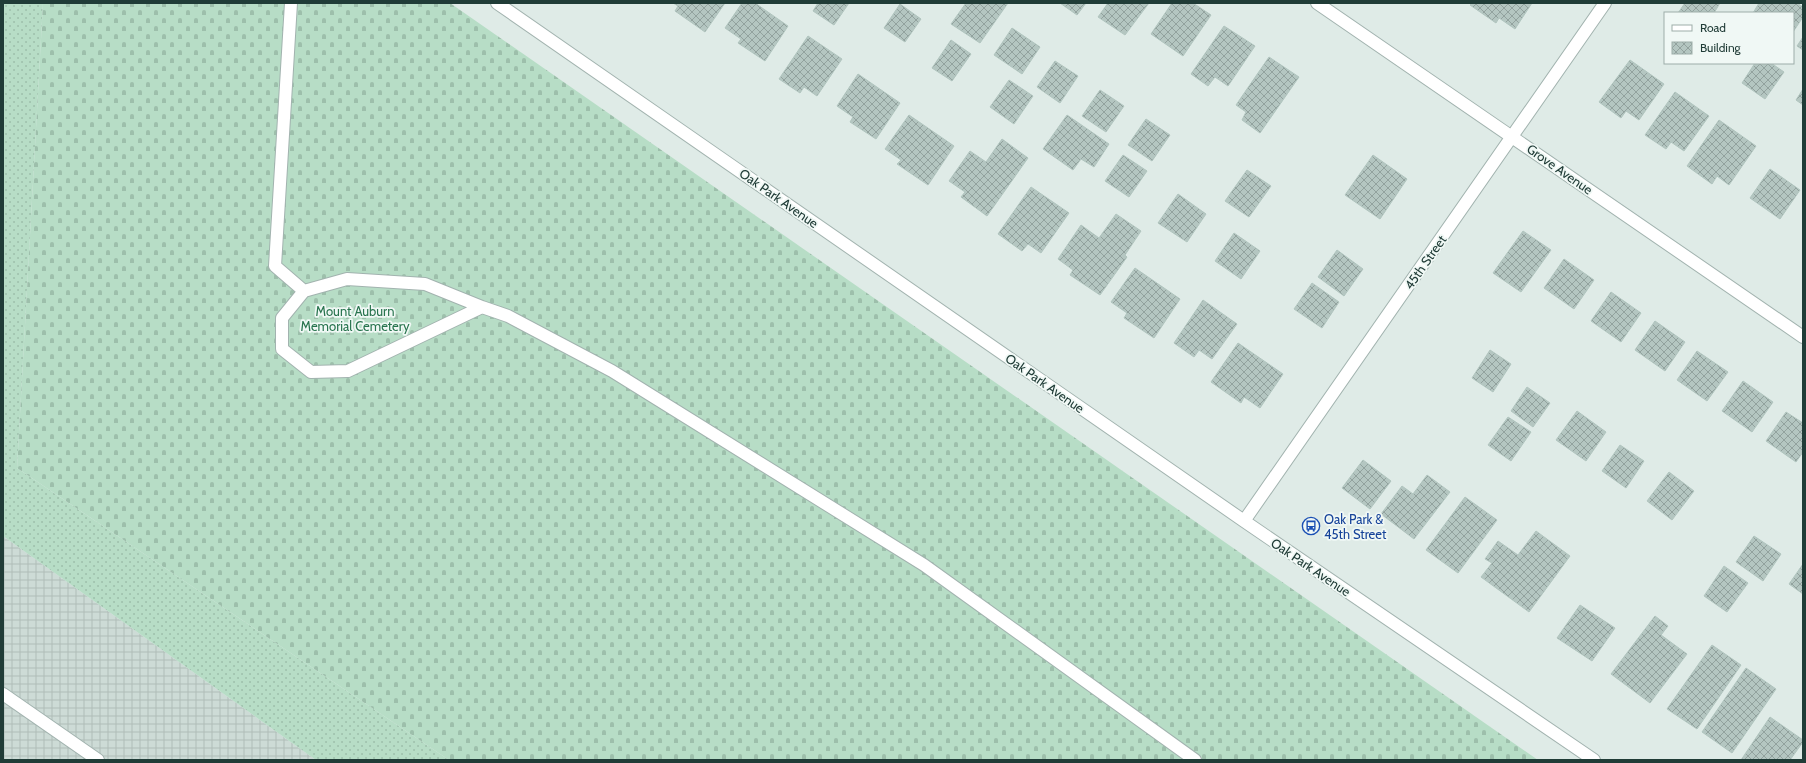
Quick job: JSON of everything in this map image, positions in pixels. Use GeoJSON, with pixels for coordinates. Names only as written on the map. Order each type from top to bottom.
{"type":"FeatureCollection","features":[{"type":"Feature","properties":{"kind":"street"},"geometry":{"type":"LineString","coordinates":[[291,3],[275,266],[304,291]]}},
{"type":"Feature","properties":{"kind":"street","name":"Grove Avenue"},"geometry":{"type":"LineString","coordinates":[[1317,3],[1803,337]]}},
{"type":"Feature","properties":{"kind":"street","name":"45th Street"},"geometry":{"type":"LineString","coordinates":[[1244,521],[1605,3]]}},
{"type":"Feature","properties":{"kind":"street","name":"Oak Park Avenue"},"geometry":{"type":"LineString","coordinates":[[502,4],[1244,521],[1594,760]]}},
{"type":"Feature","properties":{"kind":"street"},"geometry":{"type":"LineString","coordinates":[[482,307],[348,372],[311,372],[282,349],[282,318],[304,291],[347,279],[425,284],[508,316],[612,371],[924,565],[1195,760]]}},
{"type":"Feature","properties":{"kind":"street"},"geometry":{"type":"LineString","coordinates":[[3,694],[98,760]]}},
{"type":"Feature","properties":{"kind":"shaded area"},"geometry":{"type":"Polygon","coordinates":[[[3,536],[316,760],[3,760],[3,536]]]}},
{"type":"Feature","properties":{"kind":"green space"},"geometry":{"type":"Polygon","coordinates":[[[3,3],[43,3],[17,468],[449,760],[316,760],[3,536],[3,3]]]}},
{"type":"Feature","properties":{"kind":"green space","name":"Mount Auburn Memorial Cemetery"},"geometry":{"type":"Polygon","coordinates":[[[43,3],[450,3],[1538,760],[449,760],[17,468],[43,3]]]}},
{"type":"Feature","properties":{"kind":"building"},"geometry":{"type":"Polygon","coordinates":[[[673,3],[725,3],[705,32],[675,11],[678,6],[673,3]]]}},
{"type":"Feature","properties":{"kind":"building"},"geometry":{"type":"Polygon","coordinates":[[[742,3],[755,3],[788,26],[765,61],[738,43],[741,39],[725,28],[742,3]]]}},
{"type":"Feature","properties":{"kind":"building"},"geometry":{"type":"Polygon","coordinates":[[[818,3],[849,3],[834,25],[813,11],[818,3]]]}},
{"type":"Feature","properties":{"kind":"building"},"geometry":{"type":"Polygon","coordinates":[[[966,3],[1008,3],[980,43],[951,24],[966,3]]]}},
{"type":"Feature","properties":{"kind":"building"},"geometry":{"type":"Polygon","coordinates":[[[1060,3],[1086,3],[1077,15],[1060,3]]]}},
{"type":"Feature","properties":{"kind":"building"},"geometry":{"type":"Polygon","coordinates":[[[1108,3],[1149,3],[1125,35],[1098,17],[1108,3]]]}},
{"type":"Feature","properties":{"kind":"building"},"geometry":{"type":"Polygon","coordinates":[[[1172,3],[1193,3],[1211,15],[1183,56],[1151,34],[1172,3]]]}},
{"type":"Feature","properties":{"kind":"building"},"geometry":{"type":"Polygon","coordinates":[[[1472,3],[1532,3],[1515,29],[1499,18],[1496,23],[1470,5],[1472,3]]]}},
{"type":"Feature","properties":{"kind":"building"},"geometry":{"type":"Polygon","coordinates":[[[1685,3],[1720,3],[1715,12],[1679,12],[1685,3]]]}},
{"type":"Feature","properties":{"kind":"building"},"geometry":{"type":"Polygon","coordinates":[[[1759,3],[1797,3],[1803,7],[1803,17],[1794,30],[1794,12],[1754,12],[1759,3]]]}},
{"type":"Feature","properties":{"kind":"building"},"geometry":{"type":"Polygon","coordinates":[[[900,4],[921,19],[905,42],[884,28],[900,4]]]}},
{"type":"Feature","properties":{"kind":"building"},"geometry":{"type":"Polygon","coordinates":[[[1224,26],[1255,46],[1228,86],[1215,77],[1208,86],[1191,74],[1224,26]]]}},
{"type":"Feature","properties":{"kind":"building"},"geometry":{"type":"Polygon","coordinates":[[[1012,28],[1040,47],[1022,74],[994,55],[1012,28]]]}},
{"type":"Feature","properties":{"kind":"building"},"geometry":{"type":"Polygon","coordinates":[[[808,36],[842,59],[817,96],[804,87],[800,93],[779,79],[808,36]]]}},
{"type":"Feature","properties":{"kind":"building"},"geometry":{"type":"Polygon","coordinates":[[[1803,37],[1803,50],[1797,46],[1803,37]]]}},
{"type":"Feature","properties":{"kind":"building"},"geometry":{"type":"Polygon","coordinates":[[[951,40],[971,54],[952,81],[932,68],[951,40]]]}},
{"type":"Feature","properties":{"kind":"building"},"geometry":{"type":"Polygon","coordinates":[[[1269,57],[1299,77],[1260,133],[1242,120],[1246,112],[1236,105],[1269,57]]]}},
{"type":"Feature","properties":{"kind":"building"},"geometry":{"type":"Polygon","coordinates":[[[1630,60],[1664,84],[1639,120],[1626,111],[1621,118],[1599,102],[1630,60]]]}},
{"type":"Feature","properties":{"kind":"building"},"geometry":{"type":"Polygon","coordinates":[[[1055,61],[1078,76],[1060,103],[1037,87],[1055,61]]]}},
{"type":"Feature","properties":{"kind":"building"},"geometry":{"type":"Polygon","coordinates":[[[1754,64],[1772,64],[1784,72],[1765,99],[1742,83],[1754,64]]]}},
{"type":"Feature","properties":{"kind":"building"},"geometry":{"type":"Polygon","coordinates":[[[858,74],[900,103],[876,139],[850,122],[853,117],[837,106],[858,74]]]}},
{"type":"Feature","properties":{"kind":"building"},"geometry":{"type":"Polygon","coordinates":[[[1009,80],[1033,96],[1014,124],[990,107],[1009,80]]]}},
{"type":"Feature","properties":{"kind":"building"},"geometry":{"type":"Polygon","coordinates":[[[1803,89],[1803,105],[1796,100],[1803,89]]]}},
{"type":"Feature","properties":{"kind":"building"},"geometry":{"type":"Polygon","coordinates":[[[1100,90],[1124,106],[1106,132],[1082,116],[1100,90]]]}},
{"type":"Feature","properties":{"kind":"building"},"geometry":{"type":"Polygon","coordinates":[[[1675,92],[1709,116],[1684,151],[1671,142],[1666,149],[1645,135],[1675,92]]]}},
{"type":"Feature","properties":{"kind":"building"},"geometry":{"type":"Polygon","coordinates":[[[909,115],[954,146],[928,185],[897,164],[901,160],[885,149],[909,115]]]}},
{"type":"Feature","properties":{"kind":"building"},"geometry":{"type":"Polygon","coordinates":[[[1067,115],[1109,144],[1094,167],[1081,159],[1073,170],[1043,149],[1067,115]]]}},
{"type":"Feature","properties":{"kind":"building"},"geometry":{"type":"Polygon","coordinates":[[[1146,119],[1170,135],[1152,161],[1128,145],[1146,119]]]}},
{"type":"Feature","properties":{"kind":"building"},"geometry":{"type":"Polygon","coordinates":[[[1719,120],[1756,146],[1729,185],[1717,176],[1712,184],[1687,166],[1719,120]]]}},
{"type":"Feature","properties":{"kind":"building"},"geometry":{"type":"Polygon","coordinates":[[[1002,139],[1028,158],[987,216],[961,197],[965,192],[949,181],[970,151],[986,162],[1002,139]]]}},
{"type":"Feature","properties":{"kind":"building"},"geometry":{"type":"Polygon","coordinates":[[[1123,155],[1147,171],[1129,197],[1105,181],[1123,155]]]}},
{"type":"Feature","properties":{"kind":"building"},"geometry":{"type":"Polygon","coordinates":[[[1373,155],[1407,179],[1380,219],[1345,195],[1373,155]]]}},
{"type":"Feature","properties":{"kind":"building"},"geometry":{"type":"Polygon","coordinates":[[[1770,169],[1800,190],[1780,219],[1750,198],[1770,169]]]}},
{"type":"Feature","properties":{"kind":"building"},"geometry":{"type":"Polygon","coordinates":[[[1247,170],[1271,186],[1249,217],[1225,201],[1247,170]]]}},
{"type":"Feature","properties":{"kind":"building"},"geometry":{"type":"Polygon","coordinates":[[[1031,187],[1069,213],[1041,253],[1028,244],[1022,251],[998,234],[1031,187]]]}},
{"type":"Feature","properties":{"kind":"building"},"geometry":{"type":"Polygon","coordinates":[[[1178,194],[1206,214],[1187,242],[1158,223],[1178,194]]]}},
{"type":"Feature","properties":{"kind":"building"},"geometry":{"type":"Polygon","coordinates":[[[1116,214],[1141,231],[1125,255],[1127,257],[1100,295],[1070,275],[1073,270],[1058,259],[1081,225],[1099,238],[1116,214]]]}},
{"type":"Feature","properties":{"kind":"building"},"geometry":{"type":"Polygon","coordinates":[[[1523,231],[1551,250],[1521,292],[1493,273],[1523,231]]]}},
{"type":"Feature","properties":{"kind":"building"},"geometry":{"type":"Polygon","coordinates":[[[1234,233],[1260,251],[1241,279],[1215,261],[1234,233]]]}},
{"type":"Feature","properties":{"kind":"building"},"geometry":{"type":"Polygon","coordinates":[[[1337,250],[1363,269],[1344,296],[1318,277],[1337,250]]]}},
{"type":"Feature","properties":{"kind":"building"},"geometry":{"type":"Polygon","coordinates":[[[1564,259],[1594,280],[1574,309],[1544,288],[1564,259]]]}},
{"type":"Feature","properties":{"kind":"building"},"geometry":{"type":"Polygon","coordinates":[[[1135,268],[1180,299],[1154,338],[1124,318],[1127,313],[1111,302],[1135,268]]]}},
{"type":"Feature","properties":{"kind":"building"},"geometry":{"type":"Polygon","coordinates":[[[1312,283],[1339,302],[1322,328],[1294,309],[1312,283]]]}},
{"type":"Feature","properties":{"kind":"building"},"geometry":{"type":"Polygon","coordinates":[[[1611,292],[1641,313],[1621,342],[1591,321],[1611,292]]]}},
{"type":"Feature","properties":{"kind":"building"},"geometry":{"type":"Polygon","coordinates":[[[1203,300],[1237,324],[1212,359],[1199,350],[1194,357],[1174,343],[1203,300]]]}},
{"type":"Feature","properties":{"kind":"building"},"geometry":{"type":"Polygon","coordinates":[[[1655,321],[1685,342],[1665,371],[1635,350],[1655,321]]]}},
{"type":"Feature","properties":{"kind":"building"},"geometry":{"type":"Polygon","coordinates":[[[1238,343],[1283,374],[1260,408],[1244,397],[1241,403],[1211,382],[1238,343]]]}},
{"type":"Feature","properties":{"kind":"building"},"geometry":{"type":"Polygon","coordinates":[[[1490,350],[1511,364],[1493,392],[1472,378],[1490,350]]]}},
{"type":"Feature","properties":{"kind":"building"},"geometry":{"type":"Polygon","coordinates":[[[1697,351],[1728,372],[1707,401],[1677,380],[1697,351]]]}},
{"type":"Feature","properties":{"kind":"building"},"geometry":{"type":"Polygon","coordinates":[[[1743,381],[1773,402],[1752,432],[1722,411],[1743,381]]]}},
{"type":"Feature","properties":{"kind":"building"},"geometry":{"type":"Polygon","coordinates":[[[1527,387],[1550,403],[1533,427],[1511,411],[1527,387]]]}},
{"type":"Feature","properties":{"kind":"building"},"geometry":{"type":"Polygon","coordinates":[[[1577,411],[1606,432],[1586,461],[1556,440],[1577,411]]]}},
{"type":"Feature","properties":{"kind":"building"},"geometry":{"type":"Polygon","coordinates":[[[1786,412],[1803,423],[1803,452],[1796,462],[1766,441],[1786,412]]]}},
{"type":"Feature","properties":{"kind":"building"},"geometry":{"type":"Polygon","coordinates":[[[1508,417],[1531,432],[1511,461],[1488,445],[1508,417]]]}},
{"type":"Feature","properties":{"kind":"building"},"geometry":{"type":"Polygon","coordinates":[[[1620,445],[1644,461],[1626,488],[1602,471],[1620,445]]]}},
{"type":"Feature","properties":{"kind":"building"},"geometry":{"type":"Polygon","coordinates":[[[1363,460],[1391,481],[1370,509],[1342,488],[1363,460]]]}},
{"type":"Feature","properties":{"kind":"building"},"geometry":{"type":"Polygon","coordinates":[[[1669,472],[1694,491],[1672,520],[1647,501],[1669,472]]]}},
{"type":"Feature","properties":{"kind":"building"},"geometry":{"type":"Polygon","coordinates":[[[1427,475],[1450,492],[1414,539],[1381,514],[1402,486],[1413,494],[1427,475]]]}},
{"type":"Feature","properties":{"kind":"building"},"geometry":{"type":"Polygon","coordinates":[[[1465,497],[1497,520],[1458,573],[1426,550],[1465,497]]]}},
{"type":"Feature","properties":{"kind":"building"},"geometry":{"type":"Polygon","coordinates":[[[1536,531],[1570,556],[1529,612],[1481,577],[1492,563],[1485,559],[1498,541],[1518,555],[1536,531]]]}},
{"type":"Feature","properties":{"kind":"building"},"geometry":{"type":"Polygon","coordinates":[[[1754,536],[1781,554],[1763,581],[1736,562],[1754,536]]]}},
{"type":"Feature","properties":{"kind":"building"},"geometry":{"type":"Polygon","coordinates":[[[1803,564],[1803,594],[1789,584],[1803,564]]]}},
{"type":"Feature","properties":{"kind":"building"},"geometry":{"type":"Polygon","coordinates":[[[1724,566],[1748,583],[1727,612],[1704,596],[1724,566]]]}},
{"type":"Feature","properties":{"kind":"building"},"geometry":{"type":"Polygon","coordinates":[[[1580,605],[1615,628],[1592,661],[1557,638],[1580,605]]]}},
{"type":"Feature","properties":{"kind":"building"},"geometry":{"type":"Polygon","coordinates":[[[1655,616],[1668,626],[1661,635],[1687,654],[1650,703],[1611,674],[1655,616]]]}},
{"type":"Feature","properties":{"kind":"building"},"geometry":{"type":"Polygon","coordinates":[[[1712,645],[1741,665],[1697,729],[1667,709],[1712,645]]]}},
{"type":"Feature","properties":{"kind":"building"},"geometry":{"type":"Polygon","coordinates":[[[1746,668],[1776,689],[1732,753],[1702,732],[1746,668]]]}},
{"type":"Feature","properties":{"kind":"building"},"geometry":{"type":"Polygon","coordinates":[[[1770,717],[1803,740],[1803,742],[1790,760],[1741,760],[1770,717]]]}},
{"type":"Feature","properties":{"kind":"place","name":"Oak Park & 45th Street"},"geometry":{"type":"Point","coordinates":[1311,526]}}]}
